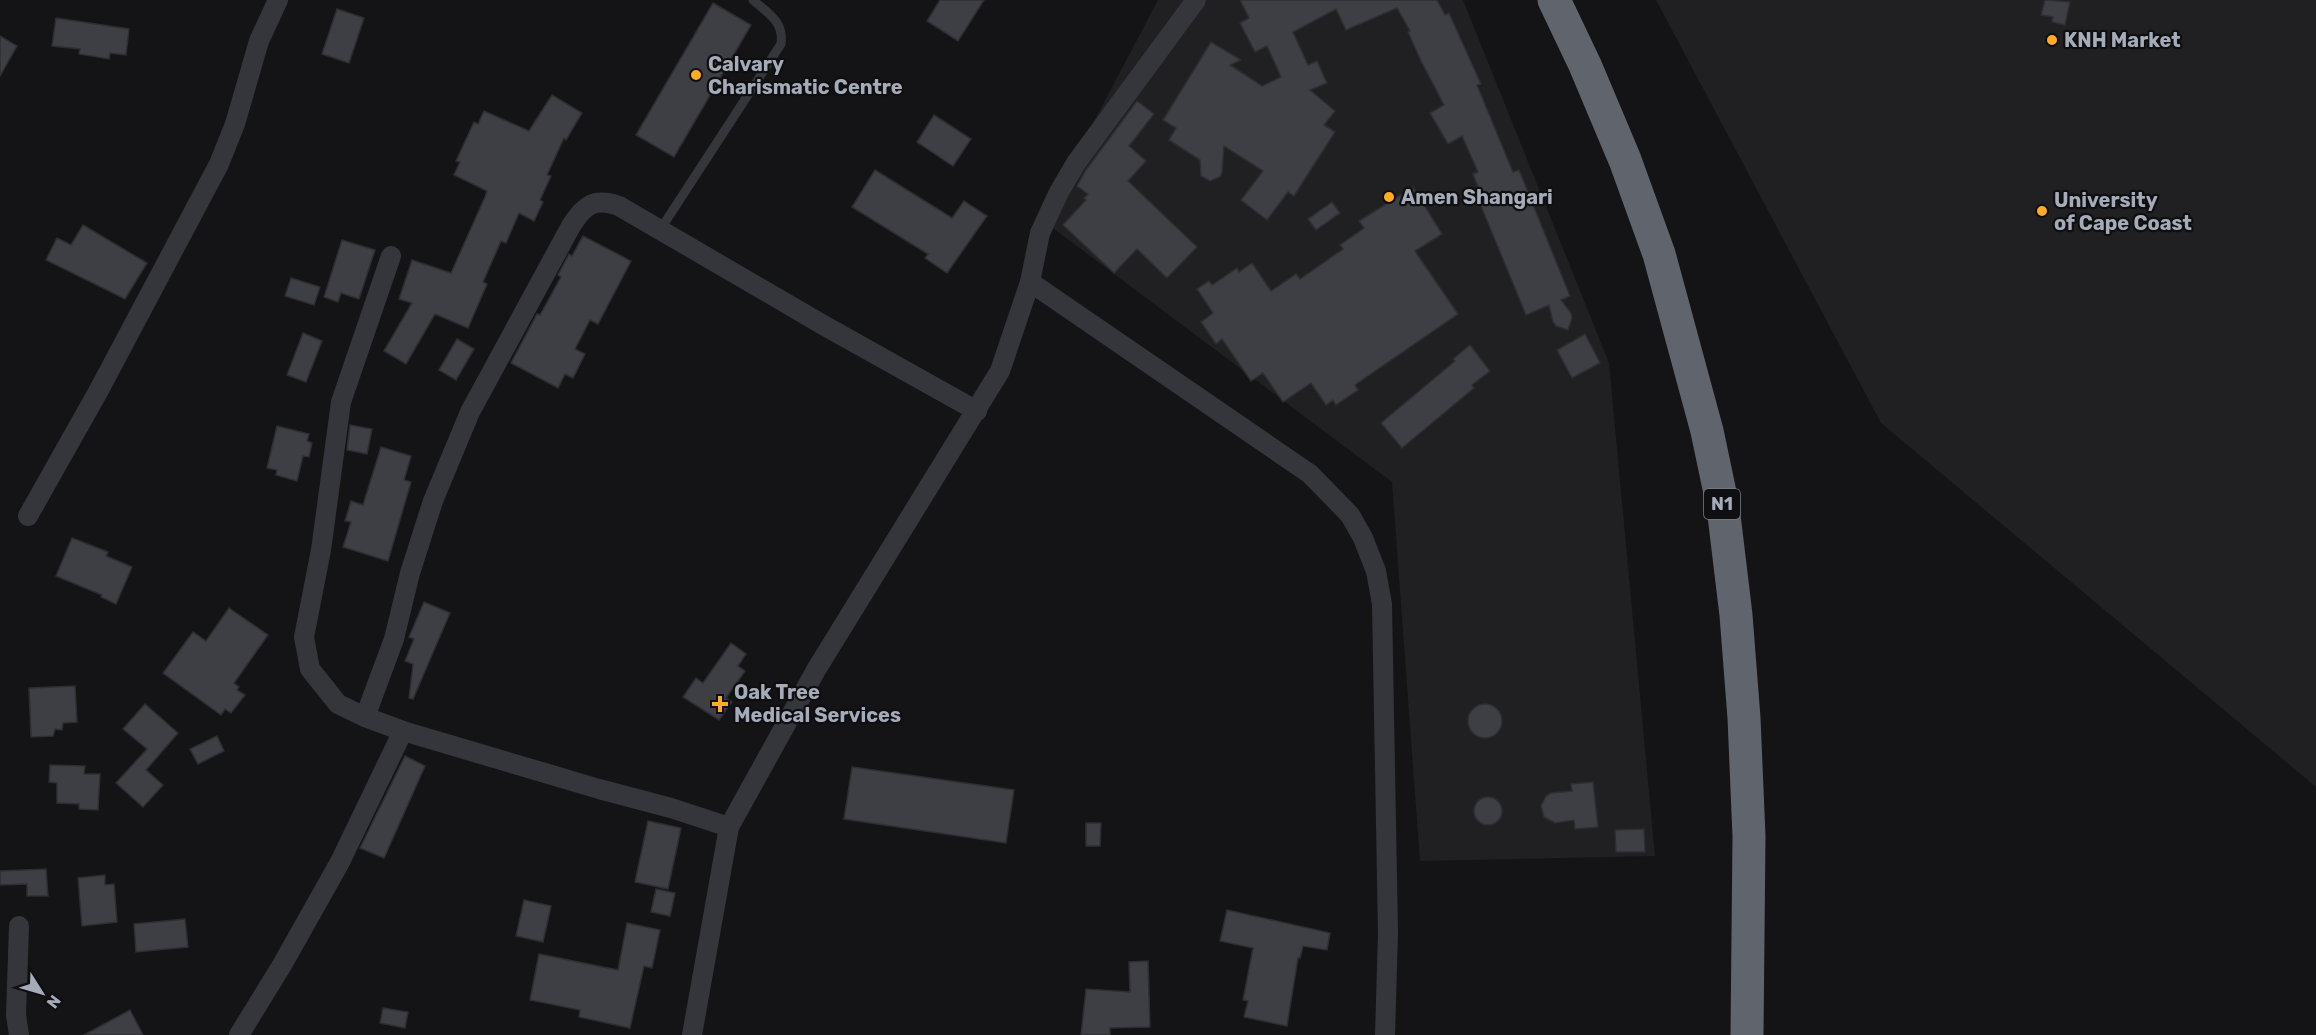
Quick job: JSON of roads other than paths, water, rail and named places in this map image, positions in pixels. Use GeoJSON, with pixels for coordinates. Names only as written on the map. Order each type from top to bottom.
{"type":"FeatureCollection","features":[{"type":"Feature","properties":{"kind":"highway","name":"N1"},"geometry":{"type":"LineString","coordinates":[[1554,0],[1625,160],[1659,254],[1707,430],[1722,507],[1736,615],[1744,718],[1749,836],[1747,1035]]}},
{"type":"Feature","properties":{"kind":"street"},"geometry":{"type":"LineString","coordinates":[[28,516],[99,390],[219,164],[235,124],[260,41],[278,0]]}},
{"type":"Feature","properties":{"kind":"street"},"geometry":{"type":"LineString","coordinates":[[692,1035],[729,827],[816,670],[1000,371],[1030,282],[1040,233],[1059,192],[1076,163],[1196,0]]}},
{"type":"Feature","properties":{"kind":"street"},"geometry":{"type":"LineString","coordinates":[[364,717],[393,639],[410,573],[433,501],[470,412],[580,210],[591,204],[608,202],[619,206],[977,411]]}},
{"type":"Feature","properties":{"kind":"street"},"geometry":{"type":"LineString","coordinates":[[390,256],[341,402],[321,550],[304,637],[310,669],[338,704],[364,717],[403,731],[671,808],[729,827]]}},
{"type":"Feature","properties":{"kind":"street"},"geometry":{"type":"LineString","coordinates":[[1030,282],[1310,474],[1335,497],[1364,537],[1376,571],[1382,604],[1388,933],[1385,1035]]}},
{"type":"Feature","properties":{"kind":"street"},"geometry":{"type":"LineString","coordinates":[[239,1035],[282,965],[340,862],[403,731]]}},
{"type":"Feature","properties":{"kind":"street"},"geometry":{"type":"LineString","coordinates":[[19,926],[16,1015],[19,1035]]}},
{"type":"Feature","properties":{"kind":"lane"},"geometry":{"type":"LineString","coordinates":[[660,230],[781,44],[782,32],[778,22],[753,0]]}},
{"type":"Feature","properties":{"kind":"place","name":"KNH Market"},"geometry":{"type":"Point","coordinates":[2052,40]}},
{"type":"Feature","properties":{"kind":"place","name":"Calvary Charismatic Centre"},"geometry":{"type":"Point","coordinates":[696,75]}},
{"type":"Feature","properties":{"kind":"place","name":"Amen Shangari"},"geometry":{"type":"Point","coordinates":[1389,197]}},
{"type":"Feature","properties":{"kind":"place","name":"University of Cape Coast"},"geometry":{"type":"Point","coordinates":[2042,211]}},
{"type":"Feature","properties":{"kind":"place","name":"Oak Tree Medical Services"},"geometry":{"type":"Point","coordinates":[720,704]}}]}
